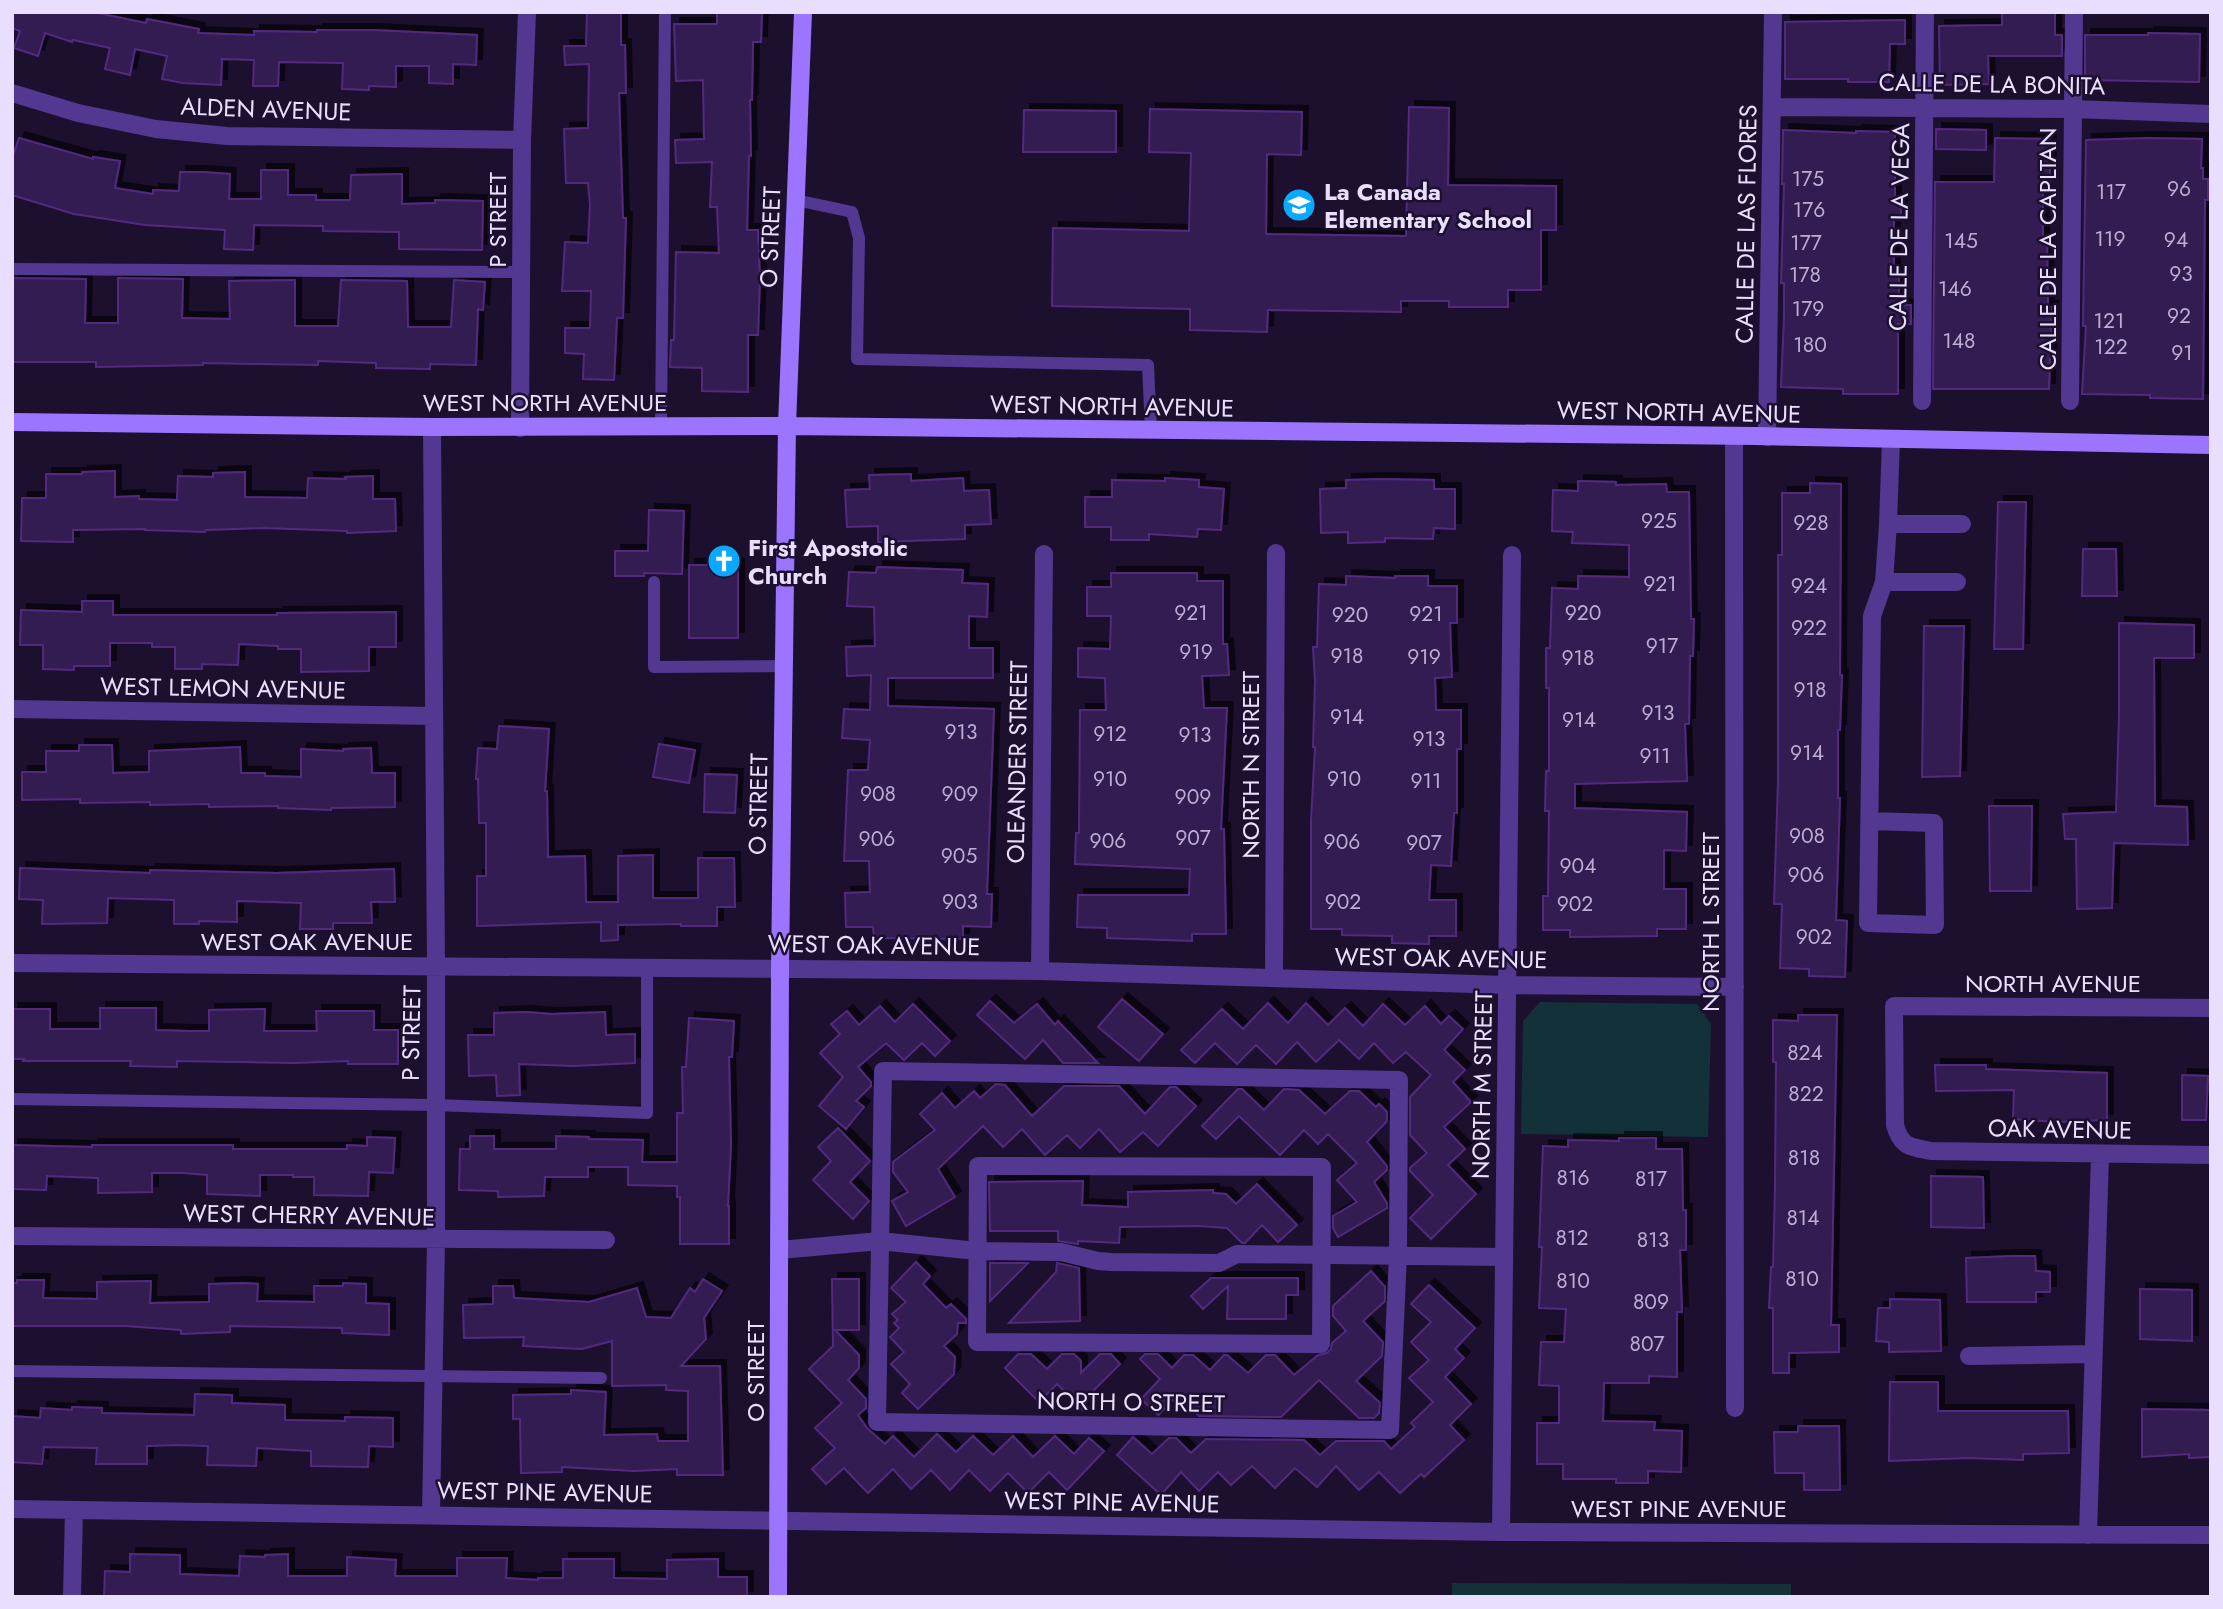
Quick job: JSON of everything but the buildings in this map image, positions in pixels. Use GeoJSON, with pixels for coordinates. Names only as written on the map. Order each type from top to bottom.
{"type":"FeatureCollection","features":[{"type":"Feature","properties":{"kind":"street","name":"P STREET"},"geometry":{"type":"LineString","coordinates":[[520,428],[522,139],[527,12]]}},
{"type":"Feature","properties":{"kind":"street","name":"O STREET"},"geometry":{"type":"LineString","coordinates":[[778,1597],[780,968],[787,426],[803,12]]}},
{"type":"Feature","properties":{"kind":"street","name":"CALLE DE LAS FLORES"},"geometry":{"type":"LineString","coordinates":[[1767,437],[1773,12]]}},
{"type":"Feature","properties":{"kind":"street","name":"CALLE DE LA VEGA"},"geometry":{"type":"LineString","coordinates":[[1922,401],[1925,12]]}},
{"type":"Feature","properties":{"kind":"street","name":"CALLE DE LA CAPLTAN"},"geometry":{"type":"LineString","coordinates":[[2070,401],[2074,12]]}},
{"type":"Feature","properties":{"kind":"street","name":"ALDEN AVENUE"},"geometry":{"type":"LineString","coordinates":[[12,93],[78,113],[156,129],[227,136],[522,139]]}},
{"type":"Feature","properties":{"kind":"street","name":"CALLE DE LA BONITA"},"geometry":{"type":"LineString","coordinates":[[1772,107],[2073,109],[2211,114]]}},
{"type":"Feature","properties":{"kind":"street","name":"WEST NORTH AVENUE"},"geometry":{"type":"LineString","coordinates":[[12,422],[520,428],[787,426],[1734,436],[2211,446]]}},
{"type":"Feature","properties":{"kind":"street","name":"P STREET"},"geometry":{"type":"LineString","coordinates":[[431,1514],[436,1241],[432,427]]}},
{"type":"Feature","properties":{"kind":"street","name":"NORTH L STREET"},"geometry":{"type":"LineString","coordinates":[[1734,436],[1735,1408]]}},
{"type":"Feature","properties":{"kind":"street"},"geometry":{"type":"LineString","coordinates":[[1870,821],[1934,823],[1935,925],[1868,923],[1872,616],[1884,582],[1891,440]]}},
{"type":"Feature","properties":{"kind":"street"},"geometry":{"type":"LineString","coordinates":[[1888,524],[1962,524]]}},
{"type":"Feature","properties":{"kind":"street","name":"NORTH N STREET"},"geometry":{"type":"LineString","coordinates":[[1274,978],[1276,553]]}},
{"type":"Feature","properties":{"kind":"street","name":"OLEANDER STREET"},"geometry":{"type":"LineString","coordinates":[[1040,971],[1044,554]]}},
{"type":"Feature","properties":{"kind":"street","name":"NORTH M STREET"},"geometry":{"type":"LineString","coordinates":[[1501,1532],[1512,555]]}},
{"type":"Feature","properties":{"kind":"street"},"geometry":{"type":"LineString","coordinates":[[1884,582],[1957,582]]}},
{"type":"Feature","properties":{"kind":"street","name":"WEST LEMON AVENUE"},"geometry":{"type":"LineString","coordinates":[[12,709],[434,716]]}},
{"type":"Feature","properties":{"kind":"street","name":"WEST OAK AVENUE"},"geometry":{"type":"LineString","coordinates":[[12,963],[1040,971],[1508,985],[1735,987]]}},
{"type":"Feature","properties":{"kind":"street","name":"NORTH AVENUE"},"geometry":{"type":"LineString","coordinates":[[1909,1147],[1898,1137],[1895,1125],[1894,1006],[2211,1009]]}},
{"type":"Feature","properties":{"kind":"street","name":"NORTH O STREET"},"geometry":{"type":"LineString","coordinates":[[883,1071],[1399,1080],[1398,1255],[1390,1430],[877,1422],[880,1241],[883,1071]]}},
{"type":"Feature","properties":{"kind":"street","name":"OAK AVENUE"},"geometry":{"type":"LineString","coordinates":[[1909,1147],[1931,1151],[2211,1155]]}},
{"type":"Feature","properties":{"kind":"street"},"geometry":{"type":"LineString","coordinates":[[2088,1535],[2100,1155]]}},
{"type":"Feature","properties":{"kind":"street"},"geometry":{"type":"LineString","coordinates":[[978,1166],[1322,1167],[1321,1344],[977,1342],[977,1251],[978,1166]]}},
{"type":"Feature","properties":{"kind":"street","name":"WEST CHERRY AVENUE"},"geometry":{"type":"LineString","coordinates":[[12,1236],[436,1241],[606,1240]]}},
{"type":"Feature","properties":{"kind":"street"},"geometry":{"type":"LineString","coordinates":[[780,1250],[880,1241],[977,1251],[1061,1252],[1098,1261],[1219,1263],[1237,1254],[1504,1257]]}},
{"type":"Feature","properties":{"kind":"street"},"geometry":{"type":"LineString","coordinates":[[1969,1356],[2093,1354]]}},
{"type":"Feature","properties":{"kind":"street","name":"WEST PINE AVENUE"},"geometry":{"type":"LineString","coordinates":[[12,1509],[1501,1532],[2211,1535]]}},
{"type":"Feature","properties":{"kind":"street"},"geometry":{"type":"LineString","coordinates":[[72,1597],[74,1510]]}},
{"type":"Feature","properties":{"kind":"lane"},"geometry":{"type":"LineString","coordinates":[[661,427],[665,12]]}},
{"type":"Feature","properties":{"kind":"lane"},"geometry":{"type":"LineString","coordinates":[[796,200],[852,212],[859,238],[857,359],[1148,365],[1151,431]]}},
{"type":"Feature","properties":{"kind":"lane"},"geometry":{"type":"LineString","coordinates":[[12,269],[521,272]]}},
{"type":"Feature","properties":{"kind":"lane"},"geometry":{"type":"LineString","coordinates":[[653,582],[654,667],[784,666]]}},
{"type":"Feature","properties":{"kind":"lane"},"geometry":{"type":"LineString","coordinates":[[12,1099],[435,1105],[647,1113],[647,968]]}},
{"type":"Feature","properties":{"kind":"lane"},"geometry":{"type":"LineString","coordinates":[[12,1371],[601,1378]]}},
{"type":"Feature","properties":{"kind":"shaded area"},"geometry":{"type":"Polygon","coordinates":[[[1540,1002],[1697,1004],[1711,1024],[1708,1137],[1521,1134],[1523,1021],[1540,1002]]]}},
{"type":"Feature","properties":{"kind":"shaded area"},"geometry":{"type":"Polygon","coordinates":[[[1452,1583],[1791,1584],[1791,1597],[1452,1597],[1452,1583]]]}},
{"type":"Feature","properties":{"kind":"place","name":"La Canada Elementary School"},"geometry":{"type":"Point","coordinates":[1299,205]}},
{"type":"Feature","properties":{"kind":"place","name":"First Apostolic Church"},"geometry":{"type":"Point","coordinates":[724,561]}}]}
